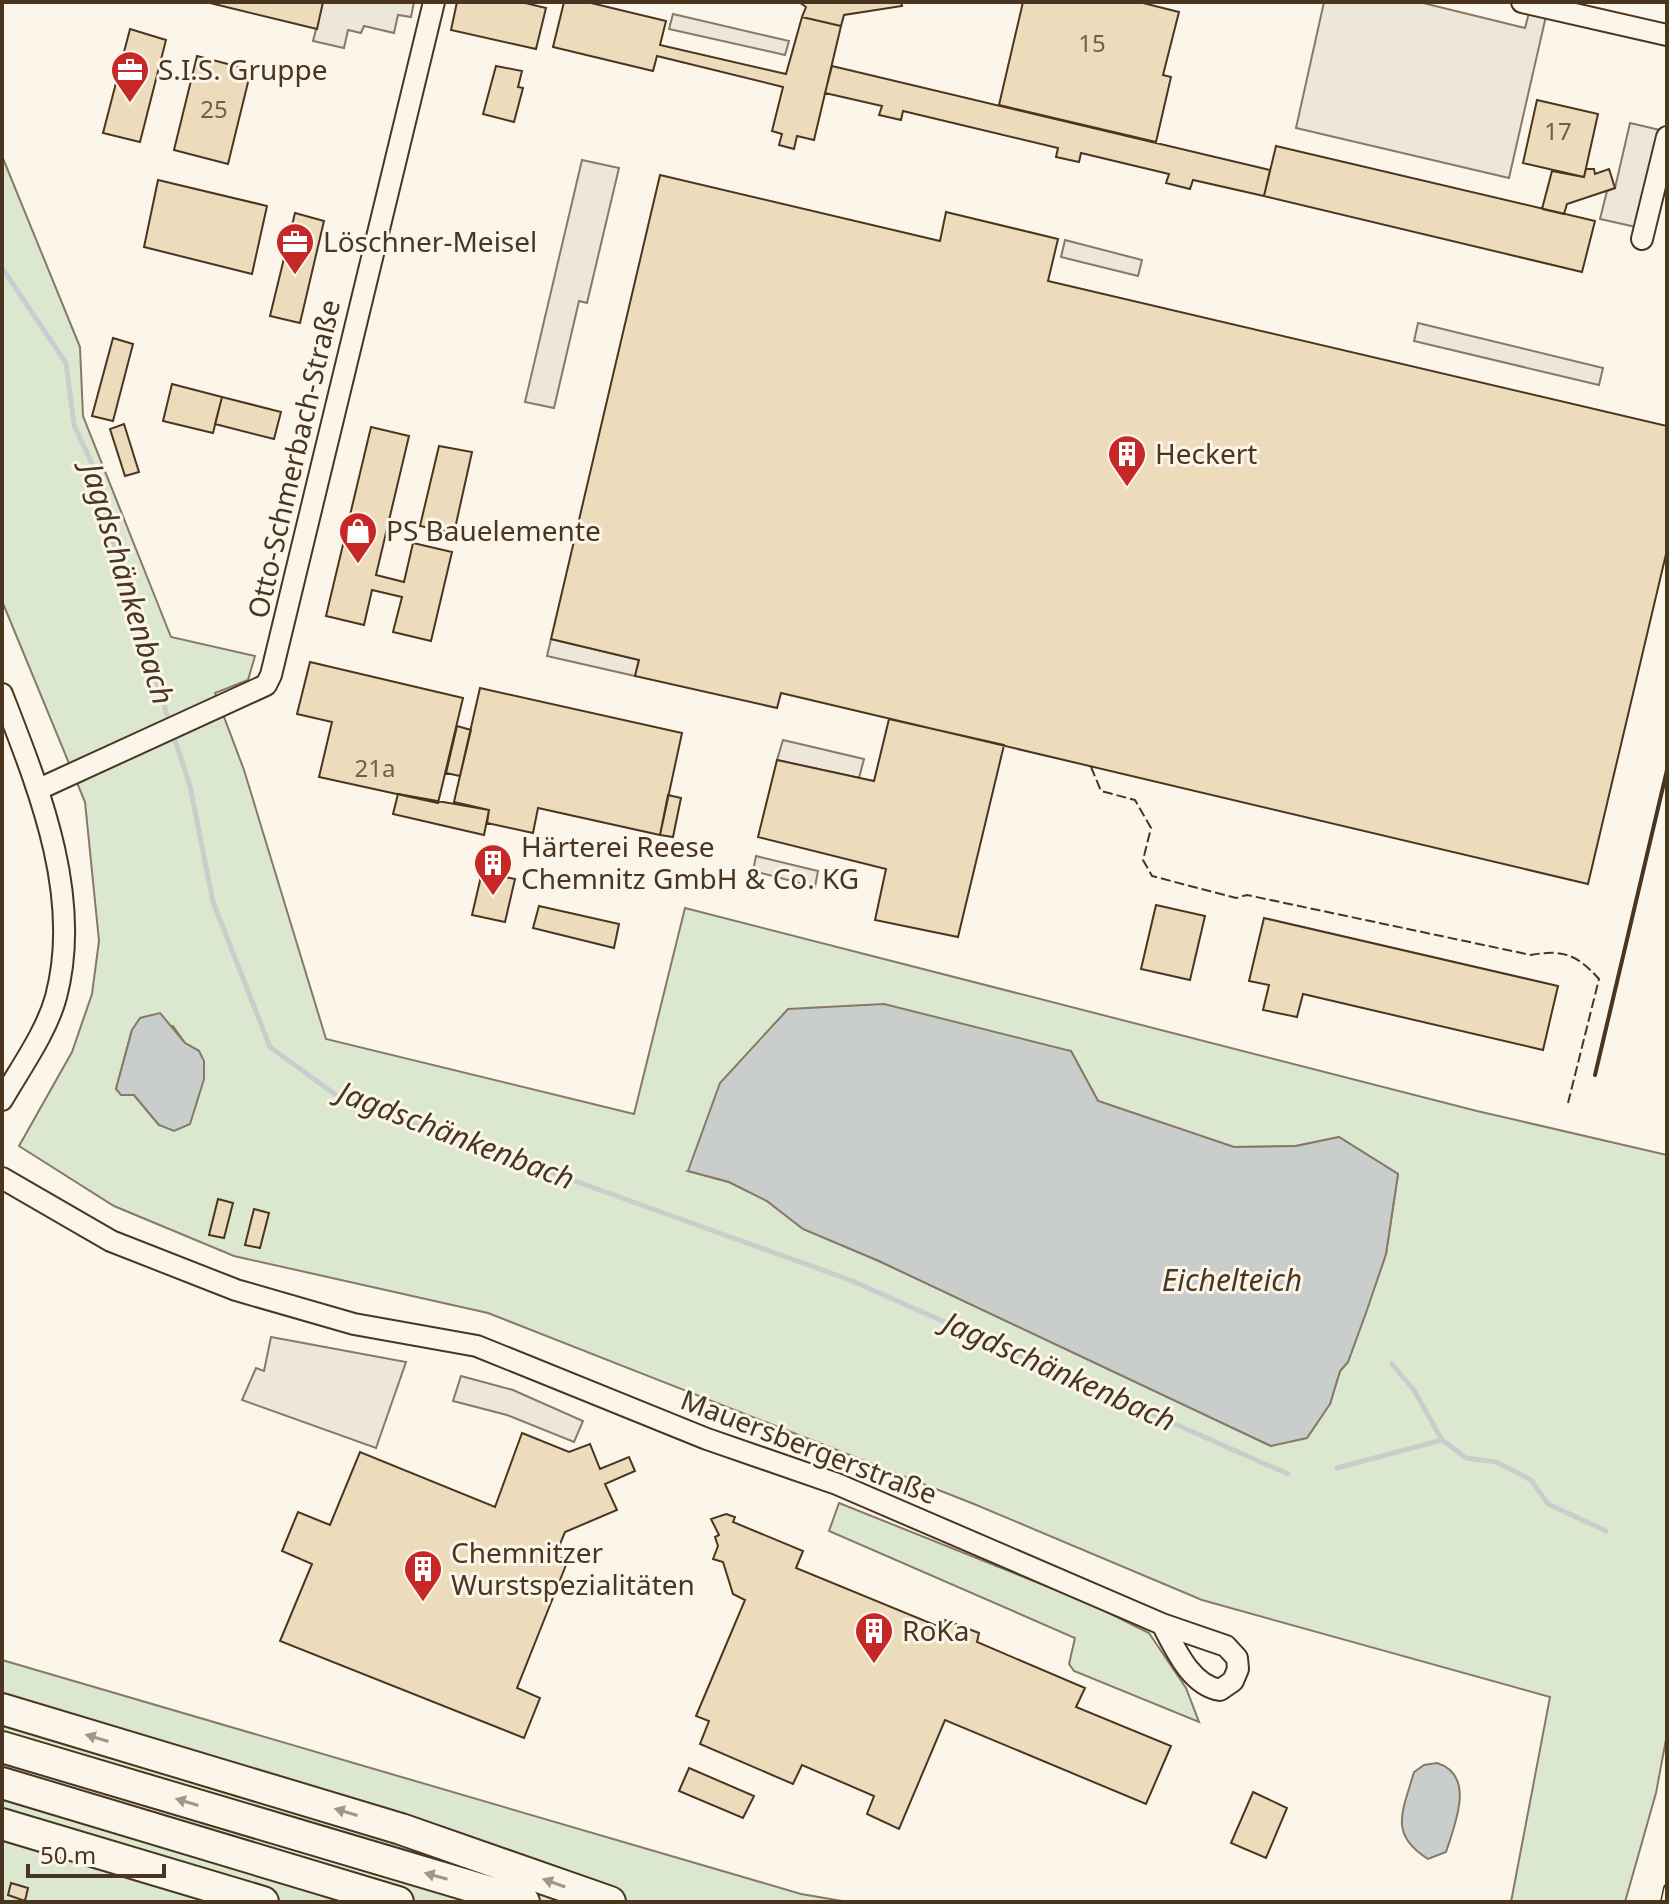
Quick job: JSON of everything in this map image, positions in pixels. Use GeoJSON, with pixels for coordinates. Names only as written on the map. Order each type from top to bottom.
{"type":"FeatureCollection","features":[{"type":"Feature","properties":{"kind":"highway"},"geometry":{"type":"LineString","coordinates":[[2,1709],[401,1829],[610,1902]]}},
{"type":"Feature","properties":{"kind":"highway"},"geometry":{"type":"LineString","coordinates":[[2,1747],[524,1902]]}},
{"type":"Feature","properties":{"kind":"highway"},"geometry":{"type":"LineString","coordinates":[[2,1783],[398,1902]]}},
{"type":"Feature","properties":{"kind":"highway"},"geometry":{"type":"LineString","coordinates":[[2,1824],[263,1902]]}},
{"type":"Feature","properties":{"kind":"street","name":"Otto-Schmerbach-Straße"},"geometry":{"type":"LineString","coordinates":[[39,789],[266,685],[271,675],[434,2]]}},
{"type":"Feature","properties":{"kind":"street"},"geometry":{"type":"LineString","coordinates":[[1522,2],[1667,35]]}},
{"type":"Feature","properties":{"kind":"street"},"geometry":{"type":"LineString","coordinates":[[1642,239],[1667,137]]}},
{"type":"Feature","properties":{"kind":"street"},"geometry":{"type":"LineString","coordinates":[[2,694],[39,789],[59,881],[64,925],[55,998],[44,1027],[2,1100]]}},
{"type":"Feature","properties":{"kind":"street","name":"Mauersbergerstraße"},"geometry":{"type":"LineString","coordinates":[[2,1178],[111,1241],[236,1290],[354,1324],[477,1346],[707,1439],[837,1484],[1162,1624]]}},
{"type":"Feature","properties":{"kind":"green space"},"geometry":{"type":"Polygon","coordinates":[[[2,156],[80,347],[83,416],[171,637],[255,656],[248,680],[215,693],[244,770],[326,1039],[634,1114],[685,908],[1477,1111],[1667,1155],[1667,1734],[1656,1793],[1625,1902],[1511,1902],[1550,1697],[1202,1600],[974,1504],[488,1313],[234,1256],[114,1206],[19,1146],[72,1052],[92,994],[99,941],[85,802],[2,601],[2,156]],[[173,1026],[132,1030],[116,1089],[134,1095],[159,1125],[199,1051],[185,1043],[173,1026]],[[1071,1051],[688,1171],[729,1182],[767,1201],[803,1229],[879,1261],[1271,1446],[1330,1404],[1386,1254],[1398,1174],[1339,1137],[1296,1146],[1233,1147],[1098,1101],[1071,1051]]]}},
{"type":"Feature","properties":{"kind":"green space"},"geometry":{"type":"Polygon","coordinates":[[[839,1503],[1089,1603],[1149,1633],[1186,1688],[1199,1722],[1074,1671],[1069,1664],[1075,1638],[829,1531],[839,1503]]]}},
{"type":"Feature","properties":{"kind":"green space"},"geometry":{"type":"Polygon","coordinates":[[[2,1660],[801,1894],[848,1902],[2,1902],[2,1660]]]}},
{"type":"Feature","properties":{"kind":"shaded area"},"geometry":{"type":"Polygon","coordinates":[[[323,2],[414,2],[411,17],[398,15],[394,33],[364,26],[361,33],[348,30],[344,48],[313,41],[323,2]]]}},
{"type":"Feature","properties":{"kind":"shaded area"},"geometry":{"type":"Polygon","coordinates":[[[1324,2],[1419,2],[1525,28],[1529,13],[1546,16],[1509,178],[1296,128],[1324,2]]]}},
{"type":"Feature","properties":{"kind":"shaded area"},"geometry":{"type":"Polygon","coordinates":[[[673,14],[789,41],[785,55],[669,29],[673,14]]]}},
{"type":"Feature","properties":{"kind":"shaded area"},"geometry":{"type":"Polygon","coordinates":[[[1630,123],[1660,130],[1636,227],[1600,219],[1607,191],[1615,188],[1630,123]]]}},
{"type":"Feature","properties":{"kind":"shaded area"},"geometry":{"type":"Polygon","coordinates":[[[582,160],[619,168],[587,303],[579,301],[554,408],[525,402],[582,160]]]}},
{"type":"Feature","properties":{"kind":"shaded area"},"geometry":{"type":"Polygon","coordinates":[[[1065,240],[1142,260],[1138,276],[1061,257],[1065,240]]]}},
{"type":"Feature","properties":{"kind":"shaded area"},"geometry":{"type":"Polygon","coordinates":[[[1418,323],[1603,368],[1599,385],[1414,341],[1418,323]]]}},
{"type":"Feature","properties":{"kind":"shaded area"},"geometry":{"type":"Polygon","coordinates":[[[551,639],[639,660],[635,676],[547,656],[551,639]]]}},
{"type":"Feature","properties":{"kind":"shaded area"},"geometry":{"type":"Polygon","coordinates":[[[783,740],[864,759],[859,778],[777,760],[783,740]]]}},
{"type":"Feature","properties":{"kind":"shaded area"},"geometry":{"type":"Polygon","coordinates":[[[756,856],[818,871],[815,887],[753,871],[756,856]]]}},
{"type":"Feature","properties":{"kind":"shaded area"},"geometry":{"type":"Polygon","coordinates":[[[271,1337],[406,1362],[376,1448],[242,1400],[256,1368],[264,1371],[271,1337]]]}},
{"type":"Feature","properties":{"kind":"shaded area"},"geometry":{"type":"Polygon","coordinates":[[[461,1376],[513,1390],[583,1421],[574,1442],[507,1415],[453,1401],[461,1376]]]}},
{"type":"Feature","properties":{"kind":"water","name":"Eichelteich"},"geometry":{"type":"Polygon","coordinates":[[[884,1004],[1071,1051],[1098,1101],[1234,1147],[1296,1146],[1339,1137],[1398,1174],[1386,1254],[1367,1310],[1348,1362],[1340,1371],[1330,1404],[1307,1438],[1271,1446],[879,1261],[803,1229],[767,1201],[729,1182],[688,1171],[720,1083],[788,1009],[884,1004]]]}},
{"type":"Feature","properties":{"kind":"water"},"geometry":{"type":"Polygon","coordinates":[[[160,1013],[185,1043],[199,1051],[204,1061],[204,1079],[190,1124],[174,1131],[159,1125],[134,1095],[121,1095],[116,1089],[132,1030],[140,1018],[160,1013]]]}},
{"type":"Feature","properties":{"kind":"water"},"geometry":{"type":"Polygon","coordinates":[[[1437,1763],[1449,1769],[1456,1778],[1460,1802],[1446,1852],[1428,1859],[1407,1840],[1403,1831],[1403,1810],[1414,1772],[1424,1765],[1437,1763]]]}},
{"type":"Feature","properties":{"kind":"building"},"geometry":{"type":"Polygon","coordinates":[[[206,2],[323,2],[317,29],[206,2]]]}},
{"type":"Feature","properties":{"kind":"building"},"geometry":{"type":"Polygon","coordinates":[[[457,2],[521,2],[546,8],[536,49],[451,30],[457,2]]]}},
{"type":"Feature","properties":{"kind":"building"},"geometry":{"type":"Polygon","coordinates":[[[564,2],[587,2],[666,21],[660,45],[786,74],[802,17],[841,26],[814,140],[797,136],[794,149],[779,145],[782,134],[772,131],[783,87],[657,56],[653,71],[553,47],[564,2]]]}},
{"type":"Feature","properties":{"kind":"building"},"geometry":{"type":"Polygon","coordinates":[[[799,2],[901,2],[902,6],[844,15],[841,26],[802,17],[806,7],[799,2]]]}},
{"type":"Feature","properties":{"kind":"building"},"geometry":{"type":"Polygon","coordinates":[[[1023,2],[1139,2],[1179,12],[1163,75],[1171,77],[1156,142],[999,105],[1023,2]]]}},
{"type":"Feature","properties":{"kind":"building"},"geometry":{"type":"Polygon","coordinates":[[[130,29],[166,40],[140,142],[103,133],[130,29]]]}},
{"type":"Feature","properties":{"kind":"building"},"geometry":{"type":"Polygon","coordinates":[[[197,56],[251,70],[228,164],[174,150],[197,56]]]}},
{"type":"Feature","properties":{"kind":"building"},"geometry":{"type":"Polygon","coordinates":[[[496,66],[522,71],[518,87],[523,88],[514,122],[483,114],[496,66]]]}},
{"type":"Feature","properties":{"kind":"building"},"geometry":{"type":"Polygon","coordinates":[[[832,66],[1270,170],[1264,196],[1193,180],[1190,189],[1166,183],[1169,174],[1081,153],[1079,162],[1056,157],[1058,148],[903,111],[901,120],[879,115],[882,106],[825,93],[832,66]]]}},
{"type":"Feature","properties":{"kind":"building"},"geometry":{"type":"Polygon","coordinates":[[[1537,100],[1598,114],[1584,177],[1523,163],[1537,100]]]}},
{"type":"Feature","properties":{"kind":"building"},"geometry":{"type":"Polygon","coordinates":[[[1276,146],[1595,221],[1582,272],[1264,196],[1276,146]]]}},
{"type":"Feature","properties":{"kind":"building"},"geometry":{"type":"Polygon","coordinates":[[[1586,169],[1594,169],[1595,174],[1609,169],[1615,188],[1567,204],[1564,214],[1542,209],[1552,171],[1584,177],[1586,169]]]}},
{"type":"Feature","properties":{"kind":"building","name":"Heckert"},"geometry":{"type":"Polygon","coordinates":[[[660,175],[940,241],[946,212],[1058,239],[1048,281],[1667,426],[1667,550],[1588,884],[781,693],[777,708],[635,676],[639,660],[551,639],[660,175]]]}},
{"type":"Feature","properties":{"kind":"building"},"geometry":{"type":"Polygon","coordinates":[[[158,180],[267,206],[252,274],[144,247],[158,180]]]}},
{"type":"Feature","properties":{"kind":"building"},"geometry":{"type":"Polygon","coordinates":[[[295,213],[324,221],[300,323],[270,316],[295,213]]]}},
{"type":"Feature","properties":{"kind":"building"},"geometry":{"type":"Polygon","coordinates":[[[113,338],[133,344],[113,421],[92,416],[113,338]]]}},
{"type":"Feature","properties":{"kind":"building"},"geometry":{"type":"Polygon","coordinates":[[[172,384],[222,397],[213,433],[163,421],[172,384]]]}},
{"type":"Feature","properties":{"kind":"building"},"geometry":{"type":"Polygon","coordinates":[[[222,397],[281,412],[274,439],[215,424],[222,397]]]}},
{"type":"Feature","properties":{"kind":"building"},"geometry":{"type":"Polygon","coordinates":[[[124,424],[139,472],[125,476],[110,429],[124,424]]]}},
{"type":"Feature","properties":{"kind":"building"},"geometry":{"type":"Polygon","coordinates":[[[371,427],[409,436],[376,575],[404,582],[413,543],[452,552],[431,641],[393,632],[402,597],[372,590],[364,625],[326,616],[371,427]]]}},
{"type":"Feature","properties":{"kind":"building"},"geometry":{"type":"Polygon","coordinates":[[[439,446],[472,452],[454,533],[420,526],[439,446]]]}},
{"type":"Feature","properties":{"kind":"building"},"geometry":{"type":"Polygon","coordinates":[[[310,662],[463,698],[438,803],[319,777],[332,722],[297,714],[310,662]]]}},
{"type":"Feature","properties":{"kind":"building"},"geometry":{"type":"Polygon","coordinates":[[[480,688],[682,733],[660,835],[538,808],[533,833],[487,823],[489,810],[454,802],[480,688]]]}},
{"type":"Feature","properties":{"kind":"building"},"geometry":{"type":"Polygon","coordinates":[[[889,719],[1004,745],[958,937],[875,920],[886,869],[758,837],[777,760],[874,781],[889,719]]]}},
{"type":"Feature","properties":{"kind":"building"},"geometry":{"type":"Polygon","coordinates":[[[457,726],[471,730],[460,776],[446,773],[457,726]]]}},
{"type":"Feature","properties":{"kind":"building"},"geometry":{"type":"Polygon","coordinates":[[[398,794],[489,810],[484,835],[393,814],[398,794]]]}},
{"type":"Feature","properties":{"kind":"building"},"geometry":{"type":"Polygon","coordinates":[[[668,795],[681,798],[673,837],[660,835],[668,795]]]}},
{"type":"Feature","properties":{"kind":"building","name":"Härterei Reese Chemnitz GmbH & Co. KG"},"geometry":{"type":"Polygon","coordinates":[[[482,872],[515,879],[505,922],[472,915],[482,872]]]}},
{"type":"Feature","properties":{"kind":"building"},"geometry":{"type":"Polygon","coordinates":[[[1156,905],[1205,916],[1190,980],[1141,969],[1156,905]]]}},
{"type":"Feature","properties":{"kind":"building"},"geometry":{"type":"Polygon","coordinates":[[[539,906],[619,924],[614,948],[533,928],[539,906]]]}},
{"type":"Feature","properties":{"kind":"building"},"geometry":{"type":"Polygon","coordinates":[[[1264,918],[1558,986],[1543,1050],[1303,994],[1297,1017],[1263,1010],[1269,985],[1249,981],[1264,918]]]}},
{"type":"Feature","properties":{"kind":"building"},"geometry":{"type":"Polygon","coordinates":[[[218,1199],[233,1203],[224,1238],[209,1235],[218,1199]]]}},
{"type":"Feature","properties":{"kind":"building"},"geometry":{"type":"Polygon","coordinates":[[[254,1209],[269,1213],[260,1248],[245,1245],[254,1209]]]}},
{"type":"Feature","properties":{"kind":"building","name":"Chemnitzer Wurstspezialitäten"},"geometry":{"type":"Polygon","coordinates":[[[522,1433],[569,1452],[590,1444],[600,1469],[629,1457],[635,1471],[605,1484],[617,1510],[565,1532],[555,1556],[568,1560],[517,1688],[540,1698],[524,1738],[280,1641],[312,1564],[282,1551],[298,1512],[330,1525],[360,1452],[495,1507],[522,1433]]]}},
{"type":"Feature","properties":{"kind":"building","name":"RoKa"},"geometry":{"type":"Polygon","coordinates":[[[726,1514],[735,1517],[733,1522],[803,1551],[796,1568],[942,1628],[945,1620],[979,1633],[977,1642],[1085,1688],[1076,1707],[1171,1746],[1146,1804],[945,1720],[899,1829],[867,1814],[874,1796],[802,1765],[793,1784],[700,1744],[709,1721],[696,1716],[745,1600],[733,1594],[723,1562],[713,1559],[718,1546],[715,1537],[719,1535],[711,1519],[726,1514]]]}},
{"type":"Feature","properties":{"kind":"building"},"geometry":{"type":"Polygon","coordinates":[[[689,1768],[754,1796],[743,1818],[679,1791],[689,1768]]]}},
{"type":"Feature","properties":{"kind":"building"},"geometry":{"type":"Polygon","coordinates":[[[1253,1792],[1287,1808],[1266,1858],[1231,1843],[1253,1792]]]}},
{"type":"Feature","properties":{"kind":"building"},"geometry":{"type":"Polygon","coordinates":[[[11,1883],[28,1888],[25,1901],[8,1895],[11,1883]]]}},
{"type":"Feature","properties":{"kind":"waterway","name":"Jagdschänkenbach"},"geometry":{"type":"LineString","coordinates":[[2,268],[66,363],[74,425],[106,494],[105,525],[128,572],[132,604],[170,724]]}},
{"type":"Feature","properties":{"kind":"waterway","name":"Jagdschänkenbach"},"geometry":{"type":"LineString","coordinates":[[173,734],[190,786],[213,902],[270,1047],[336,1095],[850,1280],[1288,1474]]}},
{"type":"Feature","properties":{"kind":"waterway"},"geometry":{"type":"LineString","coordinates":[[1392,1364],[1414,1390],[1442,1440],[1466,1458],[1496,1462],[1531,1480],[1548,1504],[1606,1531]]}},
{"type":"Feature","properties":{"kind":"waterway","name":"Jagdschänkenbach"},"geometry":{"type":"LineString","coordinates":[[1337,1468],[1442,1440]]}},
{"type":"Feature","properties":{"kind":"railway"},"geometry":{"type":"LineString","coordinates":[[1664,1902],[1667,1888]]}},
{"type":"Feature","properties":{"kind":"fence"},"geometry":{"type":"LineString","coordinates":[[1091,767],[1101,791],[1135,800],[1151,828],[1143,860],[1152,876],[1236,898],[1247,895],[1531,955],[1552,953],[1577,959],[1599,979],[1568,1103]]}},
{"type":"Feature","properties":{"kind":"wall"},"geometry":{"type":"LineString","coordinates":[[1595,1075],[1667,770]]}},
{"type":"Feature","properties":{"kind":"place","name":"S.I.S. Gruppe"},"geometry":{"type":"Point","coordinates":[130,104]}},
{"type":"Feature","properties":{"kind":"place","name":"Löschner-Meisel"},"geometry":{"type":"Point","coordinates":[295,276]}},
{"type":"Feature","properties":{"kind":"place","name":"Heckert"},"geometry":{"type":"Point","coordinates":[1127,488]}},
{"type":"Feature","properties":{"kind":"place","name":"PS Bauelemente"},"geometry":{"type":"Point","coordinates":[358,565]}},
{"type":"Feature","properties":{"kind":"place","name":"Härterei Reese Chemnitz GmbH & Co. KG"},"geometry":{"type":"Point","coordinates":[493,897]}},
{"type":"Feature","properties":{"kind":"place","name":"Chemnitzer Wurstspezialitäten"},"geometry":{"type":"Point","coordinates":[423,1603]}},
{"type":"Feature","properties":{"kind":"place","name":"RoKa"},"geometry":{"type":"Point","coordinates":[874,1665]}}]}
